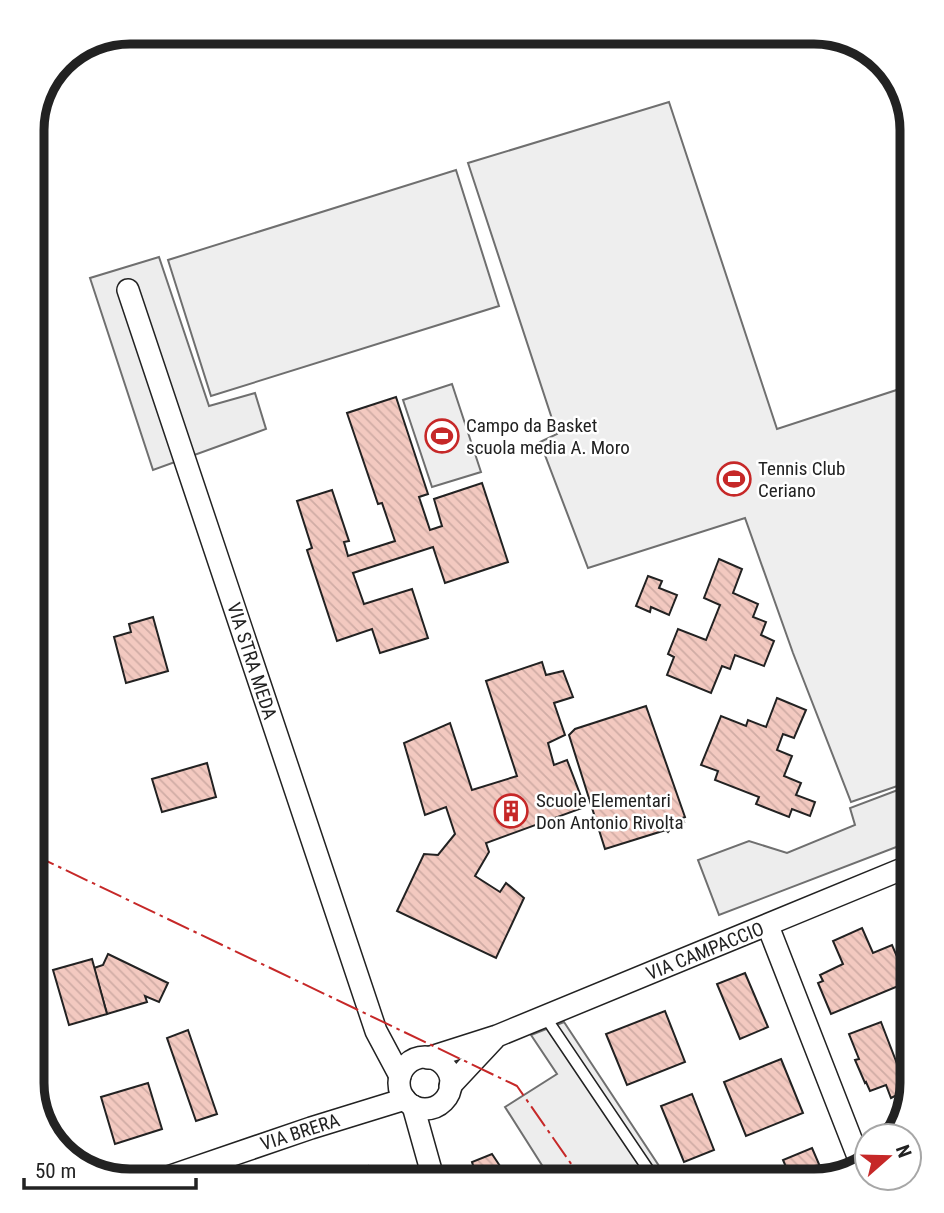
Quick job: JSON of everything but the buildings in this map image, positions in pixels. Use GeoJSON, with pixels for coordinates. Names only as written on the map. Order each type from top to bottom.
{"type":"FeatureCollection","features":[{"type":"Feature","properties":{"kind":"street","name":"VIA STRA MEDA"},"geometry":{"type":"LineString","coordinates":[[128,290],[376,1031],[409,1081],[431,1169]]}},
{"type":"Feature","properties":{"kind":"street","name":"VIA CAMPACCIO"},"geometry":{"type":"LineString","coordinates":[[409,1081],[544,1015],[900,870]]}},
{"type":"Feature","properties":{"kind":"street"},"geometry":{"type":"LineString","coordinates":[[768,926],[853,1144]]}},
{"type":"Feature","properties":{"kind":"street","name":"VIA CAMPACCIO"},"geometry":{"type":"LineString","coordinates":[[446,1095],[497,1036]]}},
{"type":"Feature","properties":{"kind":"street"},"geometry":{"type":"LineString","coordinates":[[435,1060],[447,1070],[446,1095],[427,1109],[409,1081],[435,1060]]}},
{"type":"Feature","properties":{"kind":"street","name":"VIA BRERA"},"geometry":{"type":"LineString","coordinates":[[192,1169],[365,1111],[409,1081]]}},
{"type":"Feature","properties":{"kind":"street","name":"VIA STRA MEDA"},"geometry":{"type":"LineString","coordinates":[[428,1155],[446,1095]]}},
{"type":"Feature","properties":{"kind":"lane"},"geometry":{"type":"LineString","coordinates":[[544,1015],[648,1169]]}},
{"type":"Feature","properties":{"kind":"shaded area","name":"Tennis Club Ceriano"},"geometry":{"type":"Polygon","coordinates":[[[669,102],[777,429],[900,389],[900,785],[851,802],[793,653],[745,518],[588,568],[540,442],[557,434],[468,163],[669,102]]]}},
{"type":"Feature","properties":{"kind":"shaded area"},"geometry":{"type":"Polygon","coordinates":[[[456,170],[499,306],[211,396],[168,260],[456,170]]]}},
{"type":"Feature","properties":{"kind":"shaded area"},"geometry":{"type":"Polygon","coordinates":[[[159,257],[209,406],[255,393],[266,429],[153,470],[90,278],[159,257]]]}},
{"type":"Feature","properties":{"kind":"shaded area","name":"Campo da Basket scuola media A. Moro"},"geometry":{"type":"Polygon","coordinates":[[[452,384],[481,472],[432,487],[403,400],[452,384]]]}},
{"type":"Feature","properties":{"kind":"shaded area"},"geometry":{"type":"Polygon","coordinates":[[[900,789],[900,846],[719,915],[698,860],[749,841],[787,853],[855,825],[850,808],[900,789]]]}},
{"type":"Feature","properties":{"kind":"shaded area"},"geometry":{"type":"Polygon","coordinates":[[[564,1022],[661,1169],[544,1169],[505,1107],[557,1074],[531,1035],[564,1022]]]}},
{"type":"Feature","properties":{"kind":"power"},"geometry":{"type":"LineString","coordinates":[[44,860],[517,1086],[575,1169]]}},
{"type":"Feature","properties":{"kind":"place","name":"Campo da Basket scuola media A. Moro"},"geometry":{"type":"Point","coordinates":[442,436]}},
{"type":"Feature","properties":{"kind":"place","name":"Tennis Club Ceriano"},"geometry":{"type":"Point","coordinates":[734,479]}},
{"type":"Feature","properties":{"kind":"place","name":"Scuole Elementari Don Antonio Rivolta"},"geometry":{"type":"Point","coordinates":[511,811]}}]}
